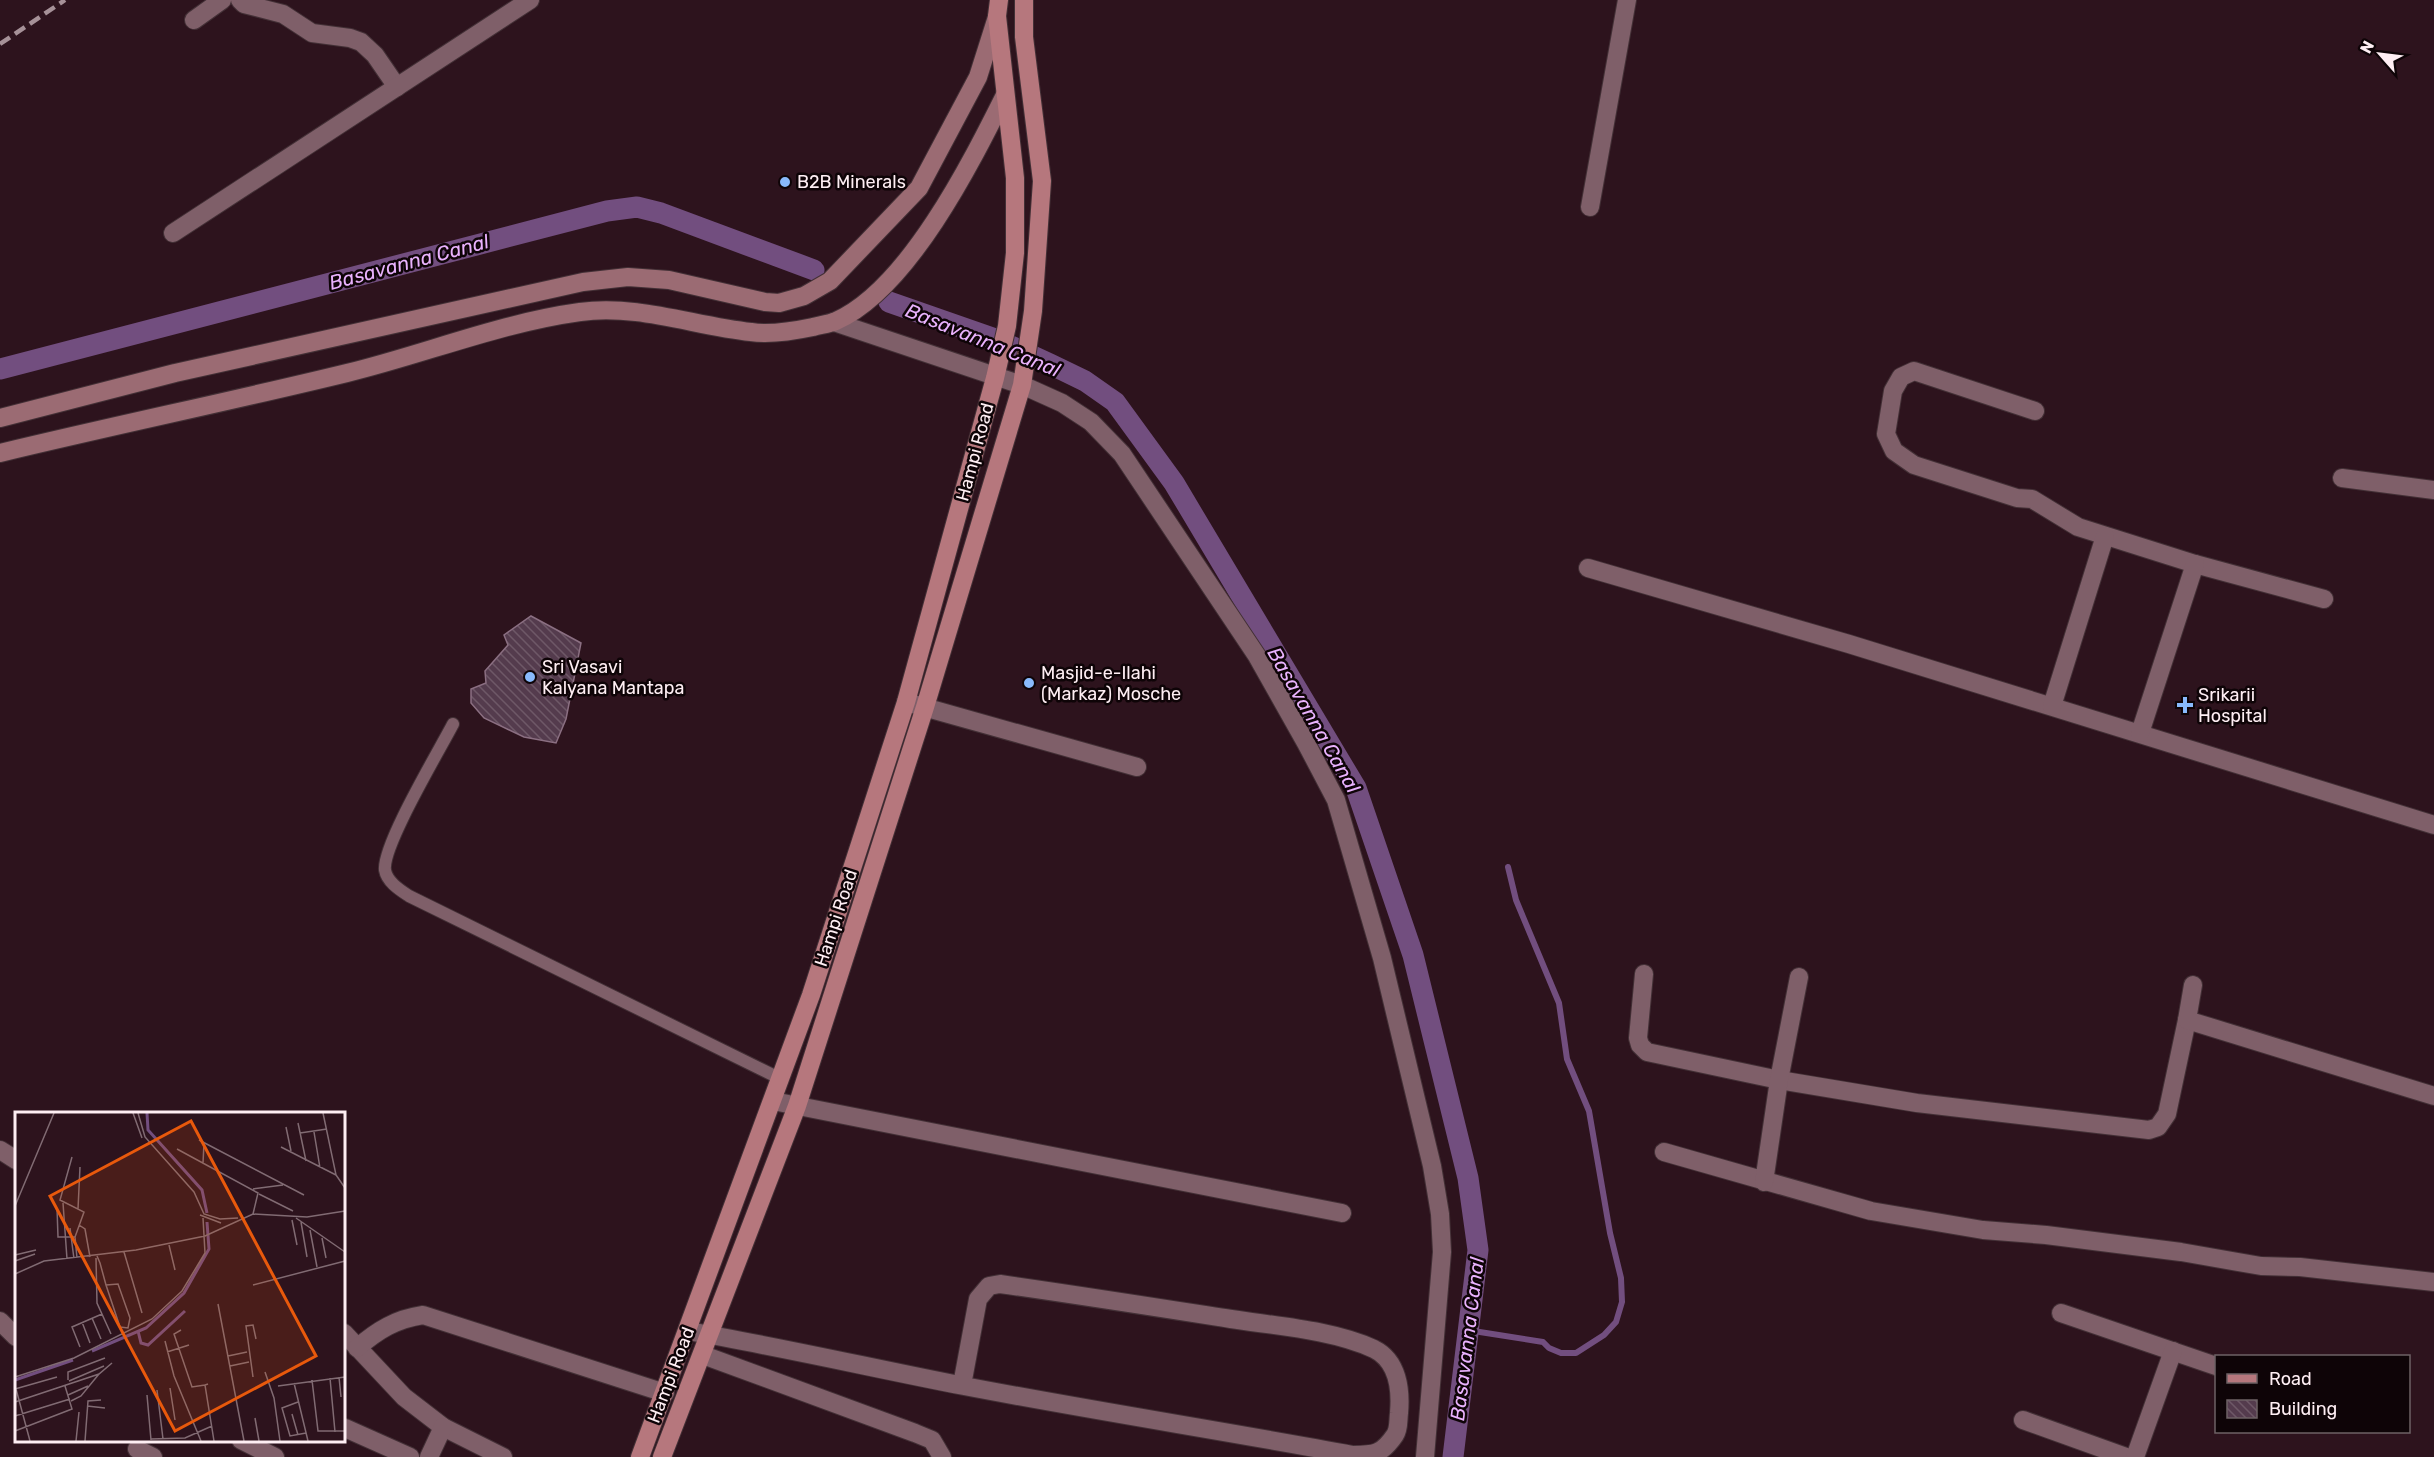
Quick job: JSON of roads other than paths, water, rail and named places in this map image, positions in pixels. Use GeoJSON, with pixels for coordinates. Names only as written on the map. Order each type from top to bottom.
{"type":"FeatureCollection","features":[{"type":"Feature","properties":{"kind":"main road"},"geometry":{"type":"LineString","coordinates":[[662,1457],[711,1335],[797,1106],[925,707],[1023,378],[1039,244],[1042,181],[1024,37],[1024,0]]}},
{"type":"Feature","properties":{"kind":"main road"},"geometry":{"type":"LineString","coordinates":[[0,418],[175,373],[584,282],[628,277],[669,280],[765,302],[779,303],[804,296],[830,281],[919,188],[978,77],[998,8]]}},
{"type":"Feature","properties":{"kind":"main road","name":"Hampi Road"},"geometry":{"type":"LineString","coordinates":[[640,1457],[811,995],[906,702],[997,373],[1008,326],[1015,253],[1015,178],[998,8]]}},
{"type":"Feature","properties":{"kind":"main road"},"geometry":{"type":"LineString","coordinates":[[0,453],[350,372],[528,321],[583,312],[625,310],[753,333],[796,330],[834,322],[854,311],[877,293],[936,220],[980,145],[1005,95]]}},
{"type":"Feature","properties":{"kind":"street"},"geometry":{"type":"LineString","coordinates":[[194,20],[222,0]]}},
{"type":"Feature","properties":{"kind":"street"},"geometry":{"type":"LineString","coordinates":[[240,0],[244,4],[283,14],[312,33],[350,38],[361,42],[375,55],[397,87]]}},
{"type":"Feature","properties":{"kind":"street"},"geometry":{"type":"LineString","coordinates":[[173,232],[530,0]]}},
{"type":"Feature","properties":{"kind":"street"},"geometry":{"type":"LineString","coordinates":[[1590,207],[1627,0]]}},
{"type":"Feature","properties":{"kind":"street"},"geometry":{"type":"LineString","coordinates":[[834,322],[997,373],[1023,378],[1091,422],[1122,454],[1257,656],[1336,800],[1382,958],[1432,1166],[1440,1214],[1442,1252],[1425,1457]]}},
{"type":"Feature","properties":{"kind":"street"},"geometry":{"type":"LineString","coordinates":[[2035,411],[1914,371],[1901,377],[1893,391],[1886,434],[1894,451],[1914,465],[2018,498],[2032,499],[2078,527],[2195,564],[2324,599]]}},
{"type":"Feature","properties":{"kind":"street"},"geometry":{"type":"LineString","coordinates":[[2342,478],[2434,489]]}},
{"type":"Feature","properties":{"kind":"street"},"geometry":{"type":"LineString","coordinates":[[2052,706],[2105,536]]}},
{"type":"Feature","properties":{"kind":"street"},"geometry":{"type":"LineString","coordinates":[[2140,733],[2195,564]]}},
{"type":"Feature","properties":{"kind":"street"},"geometry":{"type":"LineString","coordinates":[[1588,568],[1849,644],[2434,825]]}},
{"type":"Feature","properties":{"kind":"street"},"geometry":{"type":"LineString","coordinates":[[906,702],[1137,767]]}},
{"type":"Feature","properties":{"kind":"street"},"geometry":{"type":"LineString","coordinates":[[1644,974],[1638,1038],[1642,1049],[1647,1052],[1779,1080],[1917,1103],[2149,1130],[2158,1127],[2167,1114],[2193,985]]}},
{"type":"Feature","properties":{"kind":"street"},"geometry":{"type":"LineString","coordinates":[[1764,1182],[1779,1080],[1799,977]]}},
{"type":"Feature","properties":{"kind":"street"},"geometry":{"type":"LineString","coordinates":[[2187,1020],[2434,1096]]}},
{"type":"Feature","properties":{"kind":"street"},"geometry":{"type":"LineString","coordinates":[[773,1101],[1342,1213]]}},
{"type":"Feature","properties":{"kind":"street"},"geometry":{"type":"LineString","coordinates":[[0,1150],[15,1159]]}},
{"type":"Feature","properties":{"kind":"street"},"geometry":{"type":"LineString","coordinates":[[1664,1152],[1872,1211],[1983,1230],[2046,1235],[2170,1251],[2261,1266],[2300,1267],[2434,1282]]}},
{"type":"Feature","properties":{"kind":"street"},"geometry":{"type":"LineString","coordinates":[[688,1331],[962,1385],[1353,1455],[1374,1455],[1387,1447],[1397,1431],[1400,1395],[1398,1378],[1388,1362],[1375,1350],[1332,1336],[1147,1304],[1000,1284],[989,1286],[978,1299],[962,1385]]}},
{"type":"Feature","properties":{"kind":"street"},"geometry":{"type":"LineString","coordinates":[[2061,1313],[2215,1365]]}},
{"type":"Feature","properties":{"kind":"street"},"geometry":{"type":"LineString","coordinates":[[357,1348],[379,1329],[405,1318],[423,1315],[665,1393]]}},
{"type":"Feature","properties":{"kind":"street"},"geometry":{"type":"LineString","coordinates":[[0,1321],[15,1336]]}},
{"type":"Feature","properties":{"kind":"street"},"geometry":{"type":"LineString","coordinates":[[345,1334],[404,1397],[443,1427],[503,1457]]}},
{"type":"Feature","properties":{"kind":"street"},"geometry":{"type":"LineString","coordinates":[[2134,1457],[2173,1351]]}},
{"type":"Feature","properties":{"kind":"street"},"geometry":{"type":"LineString","coordinates":[[703,1355],[932,1440],[942,1457]]}},
{"type":"Feature","properties":{"kind":"street"},"geometry":{"type":"LineString","coordinates":[[2023,1420],[2126,1457]]}},
{"type":"Feature","properties":{"kind":"street"},"geometry":{"type":"LineString","coordinates":[[429,1457],[443,1427]]}},
{"type":"Feature","properties":{"kind":"street"},"geometry":{"type":"LineString","coordinates":[[345,1428],[410,1457]]}},
{"type":"Feature","properties":{"kind":"street"},"geometry":{"type":"LineString","coordinates":[[250,1443],[275,1457]]}},
{"type":"Feature","properties":{"kind":"lane"},"geometry":{"type":"LineString","coordinates":[[453,724],[389,844],[385,871],[393,884],[409,896],[781,1079]]}},
{"type":"Feature","properties":{"kind":"waterway","name":"Basavanna Canal"},"geometry":{"type":"LineString","coordinates":[[0,369],[607,211],[637,207],[661,213],[814,270]]}},
{"type":"Feature","properties":{"kind":"waterway","name":"Basavanna Canal"},"geometry":{"type":"LineString","coordinates":[[889,302],[998,340],[1085,381],[1115,402],[1174,483],[1356,788],[1413,955],[1468,1178],[1478,1250],[1453,1457]]}},
{"type":"Feature","properties":{"kind":"waterway"},"geometry":{"type":"LineString","coordinates":[[1467,1330],[1543,1342],[1549,1348],[1561,1353],[1576,1353],[1604,1335],[1616,1322],[1622,1302],[1621,1278],[1610,1233],[1589,1111],[1567,1059],[1559,1003],[1516,900],[1508,867]]}},
{"type":"Feature","properties":{"kind":"railway"},"geometry":{"type":"LineString","coordinates":[[0,44],[65,0]]}},
{"type":"Feature","properties":{"kind":"place","name":"B2B Minerals"},"geometry":{"type":"Point","coordinates":[785,182]}},
{"type":"Feature","properties":{"kind":"place","name":"Sri Vasavi Kalyana Mantapa"},"geometry":{"type":"Point","coordinates":[530,677]}},
{"type":"Feature","properties":{"kind":"place","name":"Masjid-e-Ilahi (Markaz) Mosche"},"geometry":{"type":"Point","coordinates":[1029,683]}},
{"type":"Feature","properties":{"kind":"place","name":"Srikarii Hospital"},"geometry":{"type":"Point","coordinates":[2185,705]}}]}
